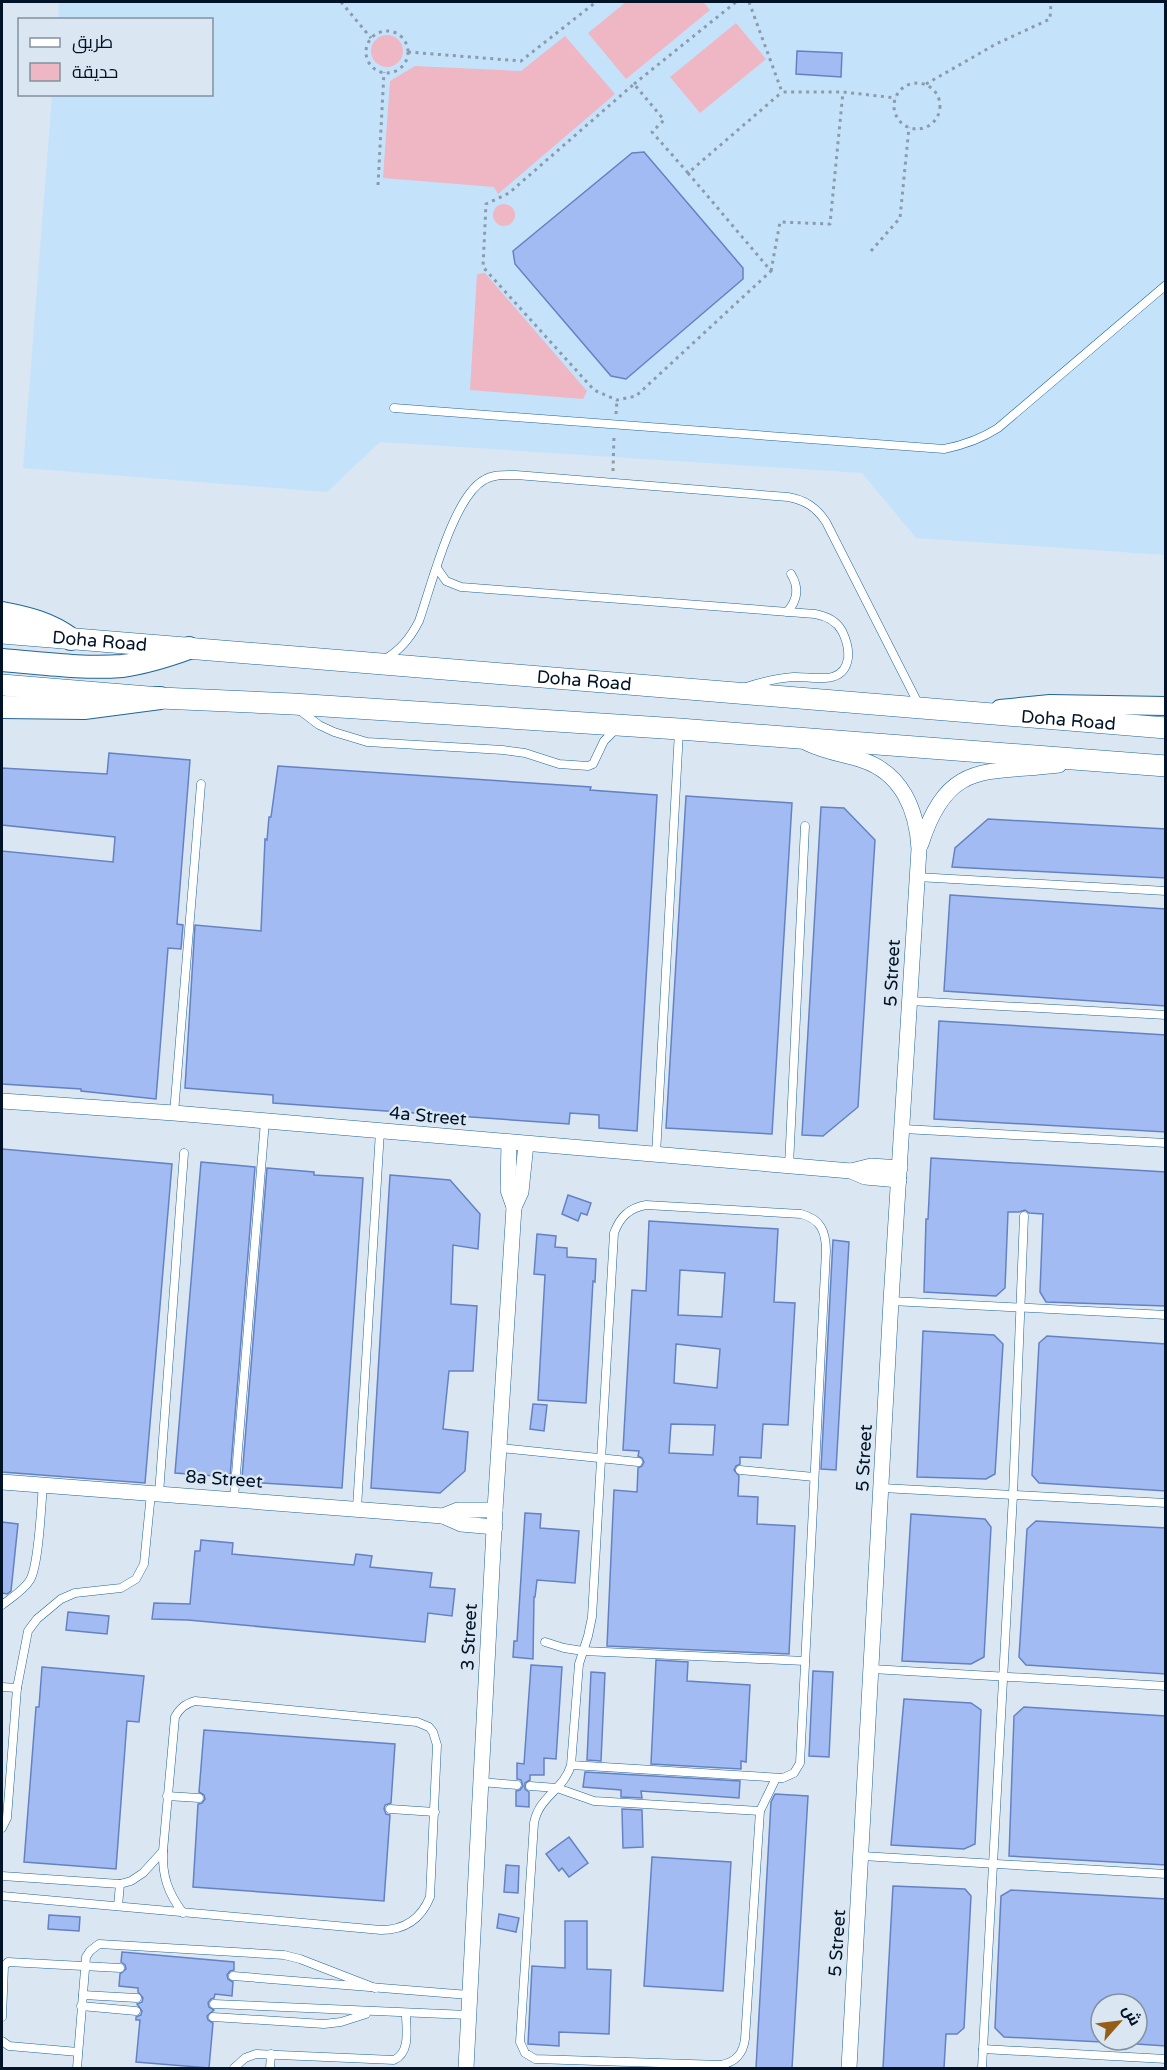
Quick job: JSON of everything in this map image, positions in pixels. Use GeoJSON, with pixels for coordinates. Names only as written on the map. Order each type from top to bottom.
{"type":"FeatureCollection","features":[{"type":"Feature","properties":{"kind":"main road"},"geometry":{"type":"LineString","coordinates":[[2,613],[37,620],[71,639]]}},
{"type":"Feature","properties":{"kind":"main road","name":"Doha Road"},"geometry":{"type":"LineString","coordinates":[[2,633],[1166,728]]}},
{"type":"Feature","properties":{"kind":"main road"},"geometry":{"type":"LineString","coordinates":[[2,660],[115,666],[156,659],[189,648]]}},
{"type":"Feature","properties":{"kind":"main road","name":"Doha Road"},"geometry":{"type":"LineString","coordinates":[[2,685],[160,698],[292,704],[679,729],[1166,766]]}},
{"type":"Feature","properties":{"kind":"main road"},"geometry":{"type":"LineString","coordinates":[[2,707],[84,708],[160,698]]}},
{"type":"Feature","properties":{"kind":"street"},"geometry":{"type":"LineString","coordinates":[[976,713],[1050,704],[1166,706]]}},
{"type":"Feature","properties":{"kind":"street","name":"5 Street"},"geometry":{"type":"LineString","coordinates":[[797,739],[829,752],[873,765],[890,777],[910,803],[918,832],[919,849],[891,1301],[849,2068]]}},
{"type":"Feature","properties":{"kind":"street","name":"5 Street"},"geometry":{"type":"LineString","coordinates":[[919,849],[930,819],[941,799],[949,790],[968,777],[991,770],[1039,767],[1080,760]]}},
{"type":"Feature","properties":{"kind":"street","name":"4a Street"},"geometry":{"type":"LineString","coordinates":[[2,1101],[174,1113],[851,1172],[871,1166],[900,1174]]}},
{"type":"Feature","properties":{"kind":"street","name":"3 Street"},"geometry":{"type":"LineString","coordinates":[[509,1142],[508,1190],[514,1207]]}},
{"type":"Feature","properties":{"kind":"street","name":"3 Street"},"geometry":{"type":"LineString","coordinates":[[466,2068],[495,1510],[514,1207],[521,1192],[526,1144]]}},
{"type":"Feature","properties":{"kind":"street","name":"8a Street"},"geometry":{"type":"LineString","coordinates":[[2,1482],[234,1498],[443,1516],[461,1524],[495,1527]]}},
{"type":"Feature","properties":{"kind":"street","name":"8a Street"},"geometry":{"type":"LineString","coordinates":[[443,1516],[458,1510],[495,1510]]}},
{"type":"Feature","properties":{"kind":"lane"},"geometry":{"type":"LineString","coordinates":[[394,408],[944,449],[982,438],[998,428],[1166,285]]}},
{"type":"Feature","properties":{"kind":"lane"},"geometry":{"type":"LineString","coordinates":[[376,663],[397,651],[413,632],[464,500],[484,479],[498,475],[516,475],[612,482],[797,498],[814,507],[837,542],[921,709]]}},
{"type":"Feature","properties":{"kind":"lane"},"geometry":{"type":"LineString","coordinates":[[437,568],[446,581],[461,587],[822,615],[840,627],[846,640],[848,654],[846,667],[842,673],[830,678],[776,678],[730,693]]}},
{"type":"Feature","properties":{"kind":"lane"},"geometry":{"type":"LineString","coordinates":[[787,612],[796,597],[796,585],[791,574]]}},
{"type":"Feature","properties":{"kind":"lane"},"geometry":{"type":"LineString","coordinates":[[292,704],[319,724],[350,738],[367,742],[514,751],[560,764],[588,766],[593,764],[604,741],[615,730],[623,726]]}},
{"type":"Feature","properties":{"kind":"lane"},"geometry":{"type":"LineString","coordinates":[[656,1155],[679,729]]}},
{"type":"Feature","properties":{"kind":"lane"},"geometry":{"type":"LineString","coordinates":[[174,1113],[201,784]]}},
{"type":"Feature","properties":{"kind":"lane"},"geometry":{"type":"LineString","coordinates":[[789,1166],[805,826]]}},
{"type":"Feature","properties":{"kind":"lane"},"geometry":{"type":"LineString","coordinates":[[917,877],[1166,891]]}},
{"type":"Feature","properties":{"kind":"lane"},"geometry":{"type":"LineString","coordinates":[[910,1001],[1166,1015]]}},
{"type":"Feature","properties":{"kind":"lane"},"geometry":{"type":"LineString","coordinates":[[234,1498],[266,1121]]}},
{"type":"Feature","properties":{"kind":"lane"},"geometry":{"type":"LineString","coordinates":[[903,1129],[1166,1143]]}},
{"type":"Feature","properties":{"kind":"lane"},"geometry":{"type":"LineString","coordinates":[[357,1509],[380,1131]]}},
{"type":"Feature","properties":{"kind":"lane"},"geometry":{"type":"LineString","coordinates":[[2,1828],[7,1818],[17,1688],[28,1631],[37,1618],[60,1599],[75,1593],[121,1587],[136,1579],[144,1564],[155,1493],[184,1153]]}},
{"type":"Feature","properties":{"kind":"lane"},"geometry":{"type":"LineString","coordinates":[[571,1765],[783,1778],[794,1773],[800,1763],[826,1242],[821,1226],[816,1220],[801,1214],[646,1205],[632,1209],[621,1219],[614,1233],[592,1617],[577,1674],[571,1765],[566,1778],[538,1809],[533,1831],[520,2042],[525,2053],[535,2059],[721,2065],[728,2064],[740,2055],[745,2039],[760,1811],[776,1778]]}},
{"type":"Feature","properties":{"kind":"lane"},"geometry":{"type":"LineString","coordinates":[[982,2068],[1013,1495],[1024,1216]]}},
{"type":"Feature","properties":{"kind":"lane"},"geometry":{"type":"LineString","coordinates":[[891,1301],[1166,1315]]}},
{"type":"Feature","properties":{"kind":"lane"},"geometry":{"type":"LineString","coordinates":[[500,1448],[638,1462]]}},
{"type":"Feature","properties":{"kind":"lane"},"geometry":{"type":"LineString","coordinates":[[740,1470],[814,1477]]}},
{"type":"Feature","properties":{"kind":"lane"},"geometry":{"type":"LineString","coordinates":[[3,1603],[22,1589],[31,1578],[35,1563],[43,1485]]}},
{"type":"Feature","properties":{"kind":"lane"},"geometry":{"type":"LineString","coordinates":[[882,1488],[1166,1503]]}},
{"type":"Feature","properties":{"kind":"lane"},"geometry":{"type":"LineString","coordinates":[[545,1642],[564,1648],[583,1650],[805,1661]]}},
{"type":"Feature","properties":{"kind":"lane"},"geometry":{"type":"LineString","coordinates":[[872,1669],[1166,1686]]}},
{"type":"Feature","properties":{"kind":"lane"},"geometry":{"type":"LineString","coordinates":[[2,1687],[17,1688]]}},
{"type":"Feature","properties":{"kind":"lane"},"geometry":{"type":"LineString","coordinates":[[2,1896],[183,1913],[381,1930],[400,1928],[422,1913],[430,1897],[437,1745],[433,1732],[423,1724],[204,1701],[186,1703],[175,1717],[162,1867],[165,1884],[172,1899],[183,1913]]}},
{"type":"Feature","properties":{"kind":"lane"},"geometry":{"type":"LineString","coordinates":[[481,1782],[517,1785]]}},
{"type":"Feature","properties":{"kind":"lane"},"geometry":{"type":"LineString","coordinates":[[530,1786],[557,1788],[594,1801],[760,1811]]}},
{"type":"Feature","properties":{"kind":"lane"},"geometry":{"type":"LineString","coordinates":[[167,1796],[199,1798]]}},
{"type":"Feature","properties":{"kind":"lane"},"geometry":{"type":"LineString","coordinates":[[390,1809],[435,1812]]}},
{"type":"Feature","properties":{"kind":"lane"},"geometry":{"type":"LineString","coordinates":[[2,1876],[120,1884],[143,1874],[163,1851]]}},
{"type":"Feature","properties":{"kind":"lane"},"geometry":{"type":"LineString","coordinates":[[862,1856],[1166,1874]]}},
{"type":"Feature","properties":{"kind":"lane"},"geometry":{"type":"LineString","coordinates":[[118,1906],[120,1884]]}},
{"type":"Feature","properties":{"kind":"lane"},"geometry":{"type":"LineString","coordinates":[[77,2068],[86,1957],[94,1947],[104,1944],[274,1954],[300,1959],[375,1988]]}},
{"type":"Feature","properties":{"kind":"lane"},"geometry":{"type":"LineString","coordinates":[[2,2017],[4,1966],[8,1962],[120,1968]]}},
{"type":"Feature","properties":{"kind":"lane"},"geometry":{"type":"LineString","coordinates":[[233,1976],[469,1995]]}},
{"type":"Feature","properties":{"kind":"lane"},"geometry":{"type":"LineString","coordinates":[[83,1995],[137,1998]]}},
{"type":"Feature","properties":{"kind":"lane"},"geometry":{"type":"LineString","coordinates":[[214,2004],[468,2015]]}},
{"type":"Feature","properties":{"kind":"lane"},"geometry":{"type":"LineString","coordinates":[[81,2006],[136,2010]]}},
{"type":"Feature","properties":{"kind":"lane"},"geometry":{"type":"LineString","coordinates":[[213,2017],[324,2024],[341,2022],[370,2012]]}},
{"type":"Feature","properties":{"kind":"lane"},"geometry":{"type":"LineString","coordinates":[[234,2068],[250,2055],[394,2060],[402,2055],[405,2049],[406,2014]]}},
{"type":"Feature","properties":{"kind":"lane"},"geometry":{"type":"LineString","coordinates":[[2,2041],[9,2046],[78,2052]]}},
{"type":"Feature","properties":{"kind":"lane"},"geometry":{"type":"LineString","coordinates":[[983,2049],[1166,2059]]}},
{"type":"Feature","properties":{"kind":"lane"},"geometry":{"type":"LineString","coordinates":[[270,2068],[271,2054]]}},
{"type":"Feature","properties":{"kind":"path"},"geometry":{"type":"LineString","coordinates":[[341,2],[371,38]]}},
{"type":"Feature","properties":{"kind":"path"},"geometry":{"type":"LineString","coordinates":[[408,52],[521,61],[596,2]]}},
{"type":"Feature","properties":{"kind":"path"},"geometry":{"type":"LineString","coordinates":[[736,2],[634,84],[509,193],[486,204],[483,267],[594,390],[617,400],[636,396],[771,271],[780,222],[830,224],[843,92]]}},
{"type":"Feature","properties":{"kind":"path"},"geometry":{"type":"LineString","coordinates":[[749,2],[782,92]]}},
{"type":"Feature","properties":{"kind":"path"},"geometry":{"type":"LineString","coordinates":[[926,84],[937,93],[940,100],[939,114],[935,121],[923,128],[909,128],[903,124],[895,112],[896,98],[904,86],[911,83],[926,84],[996,44],[1050,19],[1051,2]]}},
{"type":"Feature","properties":{"kind":"path"},"geometry":{"type":"LineString","coordinates":[[384,31],[398,33],[407,45],[408,52],[407,59],[398,70],[384,72],[371,65],[366,51],[371,38],[384,31]]}},
{"type":"Feature","properties":{"kind":"path"},"geometry":{"type":"LineString","coordinates":[[378,185],[384,72]]}},
{"type":"Feature","properties":{"kind":"path"},"geometry":{"type":"LineString","coordinates":[[634,84],[664,120],[652,132],[771,271]]}},
{"type":"Feature","properties":{"kind":"path"},"geometry":{"type":"LineString","coordinates":[[688,173],[782,92],[843,92],[896,98]]}},
{"type":"Feature","properties":{"kind":"path"},"geometry":{"type":"LineString","coordinates":[[871,251],[900,218],[909,128]]}},
{"type":"Feature","properties":{"kind":"path"},"geometry":{"type":"LineString","coordinates":[[612,482],[617,400]]}},
{"type":"Feature","properties":{"kind":"shaded area"},"geometry":{"type":"Polygon","coordinates":[[[59,2],[1165,2],[1165,555],[916,538],[862,473],[380,442],[327,492],[23,468],[52,96],[213,96],[213,18],[58,18],[59,2]]]}},
{"type":"Feature","properties":{"kind":"green space"},"geometry":{"type":"Polygon","coordinates":[[[626,2],[703,2],[710,10],[626,79],[588,33],[626,2]]]}},
{"type":"Feature","properties":{"kind":"green space"},"geometry":{"type":"Polygon","coordinates":[[[736,23],[766,59],[700,113],[670,77],[736,23]]]}},
{"type":"Feature","properties":{"kind":"green space"},"geometry":{"type":"Polygon","coordinates":[[[387,35],[398,40],[403,51],[398,62],[387,67],[376,62],[371,51],[376,40],[387,35]]]}},
{"type":"Feature","properties":{"kind":"green space"},"geometry":{"type":"Polygon","coordinates":[[[565,36],[615,94],[498,194],[494,187],[383,178],[390,81],[415,66],[521,71],[565,36]]]}},
{"type":"Feature","properties":{"kind":"green space"},"geometry":{"type":"Polygon","coordinates":[[[504,204],[512,207],[515,215],[512,223],[504,226],[496,223],[493,215],[496,207],[504,204]]]}},
{"type":"Feature","properties":{"kind":"green space"},"geometry":{"type":"Polygon","coordinates":[[[485,273],[587,391],[583,399],[470,390],[477,274],[485,273]]]}},
{"type":"Feature","properties":{"kind":"building"},"geometry":{"type":"Polygon","coordinates":[[[797,51],[842,53],[841,77],[796,74],[797,51]]]}},
{"type":"Feature","properties":{"kind":"building"},"geometry":{"type":"Polygon","coordinates":[[[644,152],[743,268],[743,279],[626,379],[611,376],[515,264],[513,251],[632,153],[644,152]]]}},
{"type":"Feature","properties":{"kind":"building"},"geometry":{"type":"Polygon","coordinates":[[[109,753],[190,760],[177,924],[183,925],[181,949],[168,948],[156,1099],[81,1091],[81,1089],[2,1084],[2,851],[113,862],[115,837],[2,825],[2,768],[107,774],[109,753]]]}},
{"type":"Feature","properties":{"kind":"building"},"geometry":{"type":"Polygon","coordinates":[[[278,766],[591,787],[590,790],[657,795],[637,1131],[599,1128],[599,1115],[570,1113],[569,1124],[273,1103],[273,1095],[185,1088],[195,925],[261,931],[265,839],[267,840],[278,766]]]}},
{"type":"Feature","properties":{"kind":"building"},"geometry":{"type":"Polygon","coordinates":[[[686,796],[792,803],[772,1134],[666,1128],[686,796]]]}},
{"type":"Feature","properties":{"kind":"building"},"geometry":{"type":"Polygon","coordinates":[[[821,807],[844,808],[875,840],[858,1107],[823,1136],[802,1135],[821,807]]]}},
{"type":"Feature","properties":{"kind":"building"},"geometry":{"type":"Polygon","coordinates":[[[988,819],[1166,829],[1166,878],[952,867],[955,848],[988,819]]]}},
{"type":"Feature","properties":{"kind":"building"},"geometry":{"type":"Polygon","coordinates":[[[950,895],[1166,909],[1166,1006],[944,991],[950,895]]]}},
{"type":"Feature","properties":{"kind":"building"},"geometry":{"type":"Polygon","coordinates":[[[939,1021],[1166,1035],[1166,1132],[934,1119],[939,1021]]]}},
{"type":"Feature","properties":{"kind":"building"},"geometry":{"type":"Polygon","coordinates":[[[2,1149],[172,1164],[145,1483],[2,1472],[2,1149]]]}},
{"type":"Feature","properties":{"kind":"building"},"geometry":{"type":"Polygon","coordinates":[[[931,1158],[1166,1172],[1166,1306],[1046,1302],[1040,1292],[1043,1214],[1029,1213],[1025,1210],[1008,1212],[1005,1288],[996,1296],[924,1292],[926,1219],[928,1219],[931,1158]]]}},
{"type":"Feature","properties":{"kind":"building"},"geometry":{"type":"Polygon","coordinates":[[[201,1162],[255,1167],[230,1477],[175,1473],[201,1162]]]}},
{"type":"Feature","properties":{"kind":"building"},"geometry":{"type":"Polygon","coordinates":[[[267,1168],[314,1172],[314,1175],[363,1178],[342,1488],[246,1482],[246,1479],[242,1478],[267,1168]]]}},
{"type":"Feature","properties":{"kind":"building"},"geometry":{"type":"Polygon","coordinates":[[[390,1175],[450,1180],[480,1214],[478,1249],[453,1245],[451,1304],[477,1306],[473,1371],[449,1371],[443,1429],[468,1432],[465,1471],[440,1493],[371,1488],[390,1175]]]}},
{"type":"Feature","properties":{"kind":"building"},"geometry":{"type":"Polygon","coordinates":[[[568,1195],[591,1203],[587,1215],[581,1213],[578,1221],[562,1214],[568,1195]]]}},
{"type":"Feature","properties":{"kind":"building"},"geometry":{"type":"Polygon","coordinates":[[[649,1221],[778,1229],[774,1302],[795,1303],[788,1425],[763,1424],[761,1458],[740,1457],[740,1464],[734,1470],[739,1476],[738,1496],[758,1497],[757,1524],[795,1526],[789,1654],[607,1646],[614,1490],[637,1492],[638,1468],[644,1462],[638,1456],[639,1451],[623,1450],[632,1290],[646,1291],[649,1221]],[[680,1270],[678,1315],[722,1317],[725,1273],[680,1270]],[[676,1344],[674,1383],[717,1388],[720,1349],[676,1344]],[[671,1424],[669,1453],[713,1455],[715,1425],[671,1424]]]}},
{"type":"Feature","properties":{"kind":"building"},"geometry":{"type":"Polygon","coordinates":[[[537,1234],[556,1236],[555,1247],[567,1248],[567,1257],[596,1259],[586,1403],[538,1400],[545,1275],[534,1274],[537,1234]]]}},
{"type":"Feature","properties":{"kind":"building"},"geometry":{"type":"Polygon","coordinates":[[[833,1240],[849,1242],[836,1470],[821,1469],[833,1240]]]}},
{"type":"Feature","properties":{"kind":"building"},"geometry":{"type":"Polygon","coordinates":[[[923,1331],[994,1335],[1003,1344],[995,1474],[986,1479],[917,1477],[923,1331]]]}},
{"type":"Feature","properties":{"kind":"building"},"geometry":{"type":"Polygon","coordinates":[[[1047,1336],[1166,1344],[1166,1491],[1039,1483],[1032,1475],[1039,1343],[1047,1336]]]}},
{"type":"Feature","properties":{"kind":"building"},"geometry":{"type":"Polygon","coordinates":[[[533,1404],[547,1405],[544,1431],[530,1429],[533,1404]]]}},
{"type":"Feature","properties":{"kind":"building"},"geometry":{"type":"Polygon","coordinates":[[[525,1513],[541,1514],[540,1528],[579,1531],[575,1583],[537,1580],[534,1597],[533,1659],[513,1657],[514,1641],[517,1641],[525,1513]]]}},
{"type":"Feature","properties":{"kind":"building"},"geometry":{"type":"Polygon","coordinates":[[[911,1514],[985,1519],[991,1527],[984,1657],[971,1664],[902,1661],[911,1514]]]}},
{"type":"Feature","properties":{"kind":"building"},"geometry":{"type":"Polygon","coordinates":[[[1036,1521],[1166,1528],[1166,1674],[1026,1665],[1019,1657],[1027,1529],[1036,1521]]]}},
{"type":"Feature","properties":{"kind":"building"},"geometry":{"type":"Polygon","coordinates":[[[2,1522],[18,1524],[11,1591],[7,1594],[2,1593],[2,1522]]]}},
{"type":"Feature","properties":{"kind":"building"},"geometry":{"type":"Polygon","coordinates":[[[201,1540],[233,1543],[232,1554],[354,1565],[356,1554],[372,1556],[370,1567],[432,1573],[430,1587],[455,1589],[452,1616],[428,1613],[425,1642],[188,1620],[152,1619],[154,1603],[190,1604],[195,1551],[200,1551],[201,1540]]]}},
{"type":"Feature","properties":{"kind":"building"},"geometry":{"type":"Polygon","coordinates":[[[68,1612],[109,1616],[107,1634],[66,1630],[68,1612]]]}},
{"type":"Feature","properties":{"kind":"building"},"geometry":{"type":"Polygon","coordinates":[[[656,1660],[688,1662],[687,1681],[750,1685],[746,1762],[741,1761],[741,1769],[651,1764],[656,1660]]]}},
{"type":"Feature","properties":{"kind":"building"},"geometry":{"type":"Polygon","coordinates":[[[531,1665],[562,1667],[556,1759],[544,1758],[544,1775],[530,1775],[530,1780],[525,1783],[525,1789],[529,1792],[529,1807],[516,1806],[516,1791],[523,1786],[521,1780],[517,1779],[517,1763],[524,1764],[531,1665]]]}},
{"type":"Feature","properties":{"kind":"building"},"geometry":{"type":"Polygon","coordinates":[[[42,1667],[144,1676],[139,1722],[127,1721],[116,1869],[24,1862],[36,1707],[39,1707],[42,1667]]]}},
{"type":"Feature","properties":{"kind":"building"},"geometry":{"type":"Polygon","coordinates":[[[813,1671],[833,1672],[829,1757],[809,1756],[813,1671]]]}},
{"type":"Feature","properties":{"kind":"building"},"geometry":{"type":"Polygon","coordinates":[[[591,1672],[605,1673],[601,1761],[587,1760],[591,1672]]]}},
{"type":"Feature","properties":{"kind":"building"},"geometry":{"type":"Polygon","coordinates":[[[904,1699],[971,1703],[981,1710],[975,1844],[964,1849],[891,1845],[904,1699]]]}},
{"type":"Feature","properties":{"kind":"building"},"geometry":{"type":"Polygon","coordinates":[[[1024,1707],[1166,1716],[1166,1865],[1009,1856],[1014,1716],[1024,1707]]]}},
{"type":"Feature","properties":{"kind":"building"},"geometry":{"type":"Polygon","coordinates":[[[204,1730],[395,1744],[391,1803],[385,1805],[384,1809],[386,1814],[390,1815],[384,1901],[193,1887],[198,1804],[205,1799],[204,1795],[199,1792],[204,1730]]]}},
{"type":"Feature","properties":{"kind":"building"},"geometry":{"type":"Polygon","coordinates":[[[585,1772],[740,1781],[739,1798],[641,1791],[642,1798],[621,1797],[621,1790],[583,1787],[585,1772]]]}},
{"type":"Feature","properties":{"kind":"building"},"geometry":{"type":"Polygon","coordinates":[[[775,1794],[808,1796],[792,2068],[756,2068],[771,1802],[775,1794]]]}},
{"type":"Feature","properties":{"kind":"building"},"geometry":{"type":"Polygon","coordinates":[[[622,1809],[642,1810],[643,1847],[623,1848],[622,1809]]]}},
{"type":"Feature","properties":{"kind":"building"},"geometry":{"type":"Polygon","coordinates":[[[569,1837],[588,1863],[569,1877],[562,1868],[559,1871],[546,1854],[569,1837]]]}},
{"type":"Feature","properties":{"kind":"building"},"geometry":{"type":"Polygon","coordinates":[[[652,1857],[731,1862],[723,1991],[644,1986],[652,1857]]]}},
{"type":"Feature","properties":{"kind":"building"},"geometry":{"type":"Polygon","coordinates":[[[506,1865],[519,1866],[518,1893],[504,1892],[506,1865]]]}},
{"type":"Feature","properties":{"kind":"building"},"geometry":{"type":"Polygon","coordinates":[[[893,1886],[965,1889],[971,1896],[964,2028],[957,2034],[946,2034],[944,2068],[883,2068],[893,1886]]]}},
{"type":"Feature","properties":{"kind":"building"},"geometry":{"type":"Polygon","coordinates":[[[1011,1890],[1166,1899],[1166,2046],[1149,2045],[1149,1992],[1089,1992],[1089,2041],[1004,2037],[995,2028],[1001,1896],[1011,1890]]]}},
{"type":"Feature","properties":{"kind":"building"},"geometry":{"type":"Polygon","coordinates":[[[499,1914],[519,1918],[516,1932],[497,1928],[499,1914]]]}},
{"type":"Feature","properties":{"kind":"building"},"geometry":{"type":"Polygon","coordinates":[[[49,1915],[80,1917],[79,1931],[48,1929],[49,1915]]]}},
{"type":"Feature","properties":{"kind":"building"},"geometry":{"type":"Polygon","coordinates":[[[565,1921],[587,1921],[587,1969],[611,1970],[609,2034],[559,2032],[559,2046],[528,2044],[532,1966],[565,1968],[565,1921]]]}},
{"type":"Feature","properties":{"kind":"building"},"geometry":{"type":"Polygon","coordinates":[[[122,1952],[234,1962],[234,1970],[227,1975],[228,1979],[233,1982],[232,1996],[215,1994],[208,2003],[209,2007],[214,2010],[207,2016],[208,2020],[213,2023],[209,2068],[136,2062],[140,2020],[136,2020],[136,2017],[141,2015],[142,2011],[137,2004],[142,2002],[143,1998],[138,1988],[119,1986],[120,1974],[126,1969],[121,1962],[122,1952]]]}}]}
